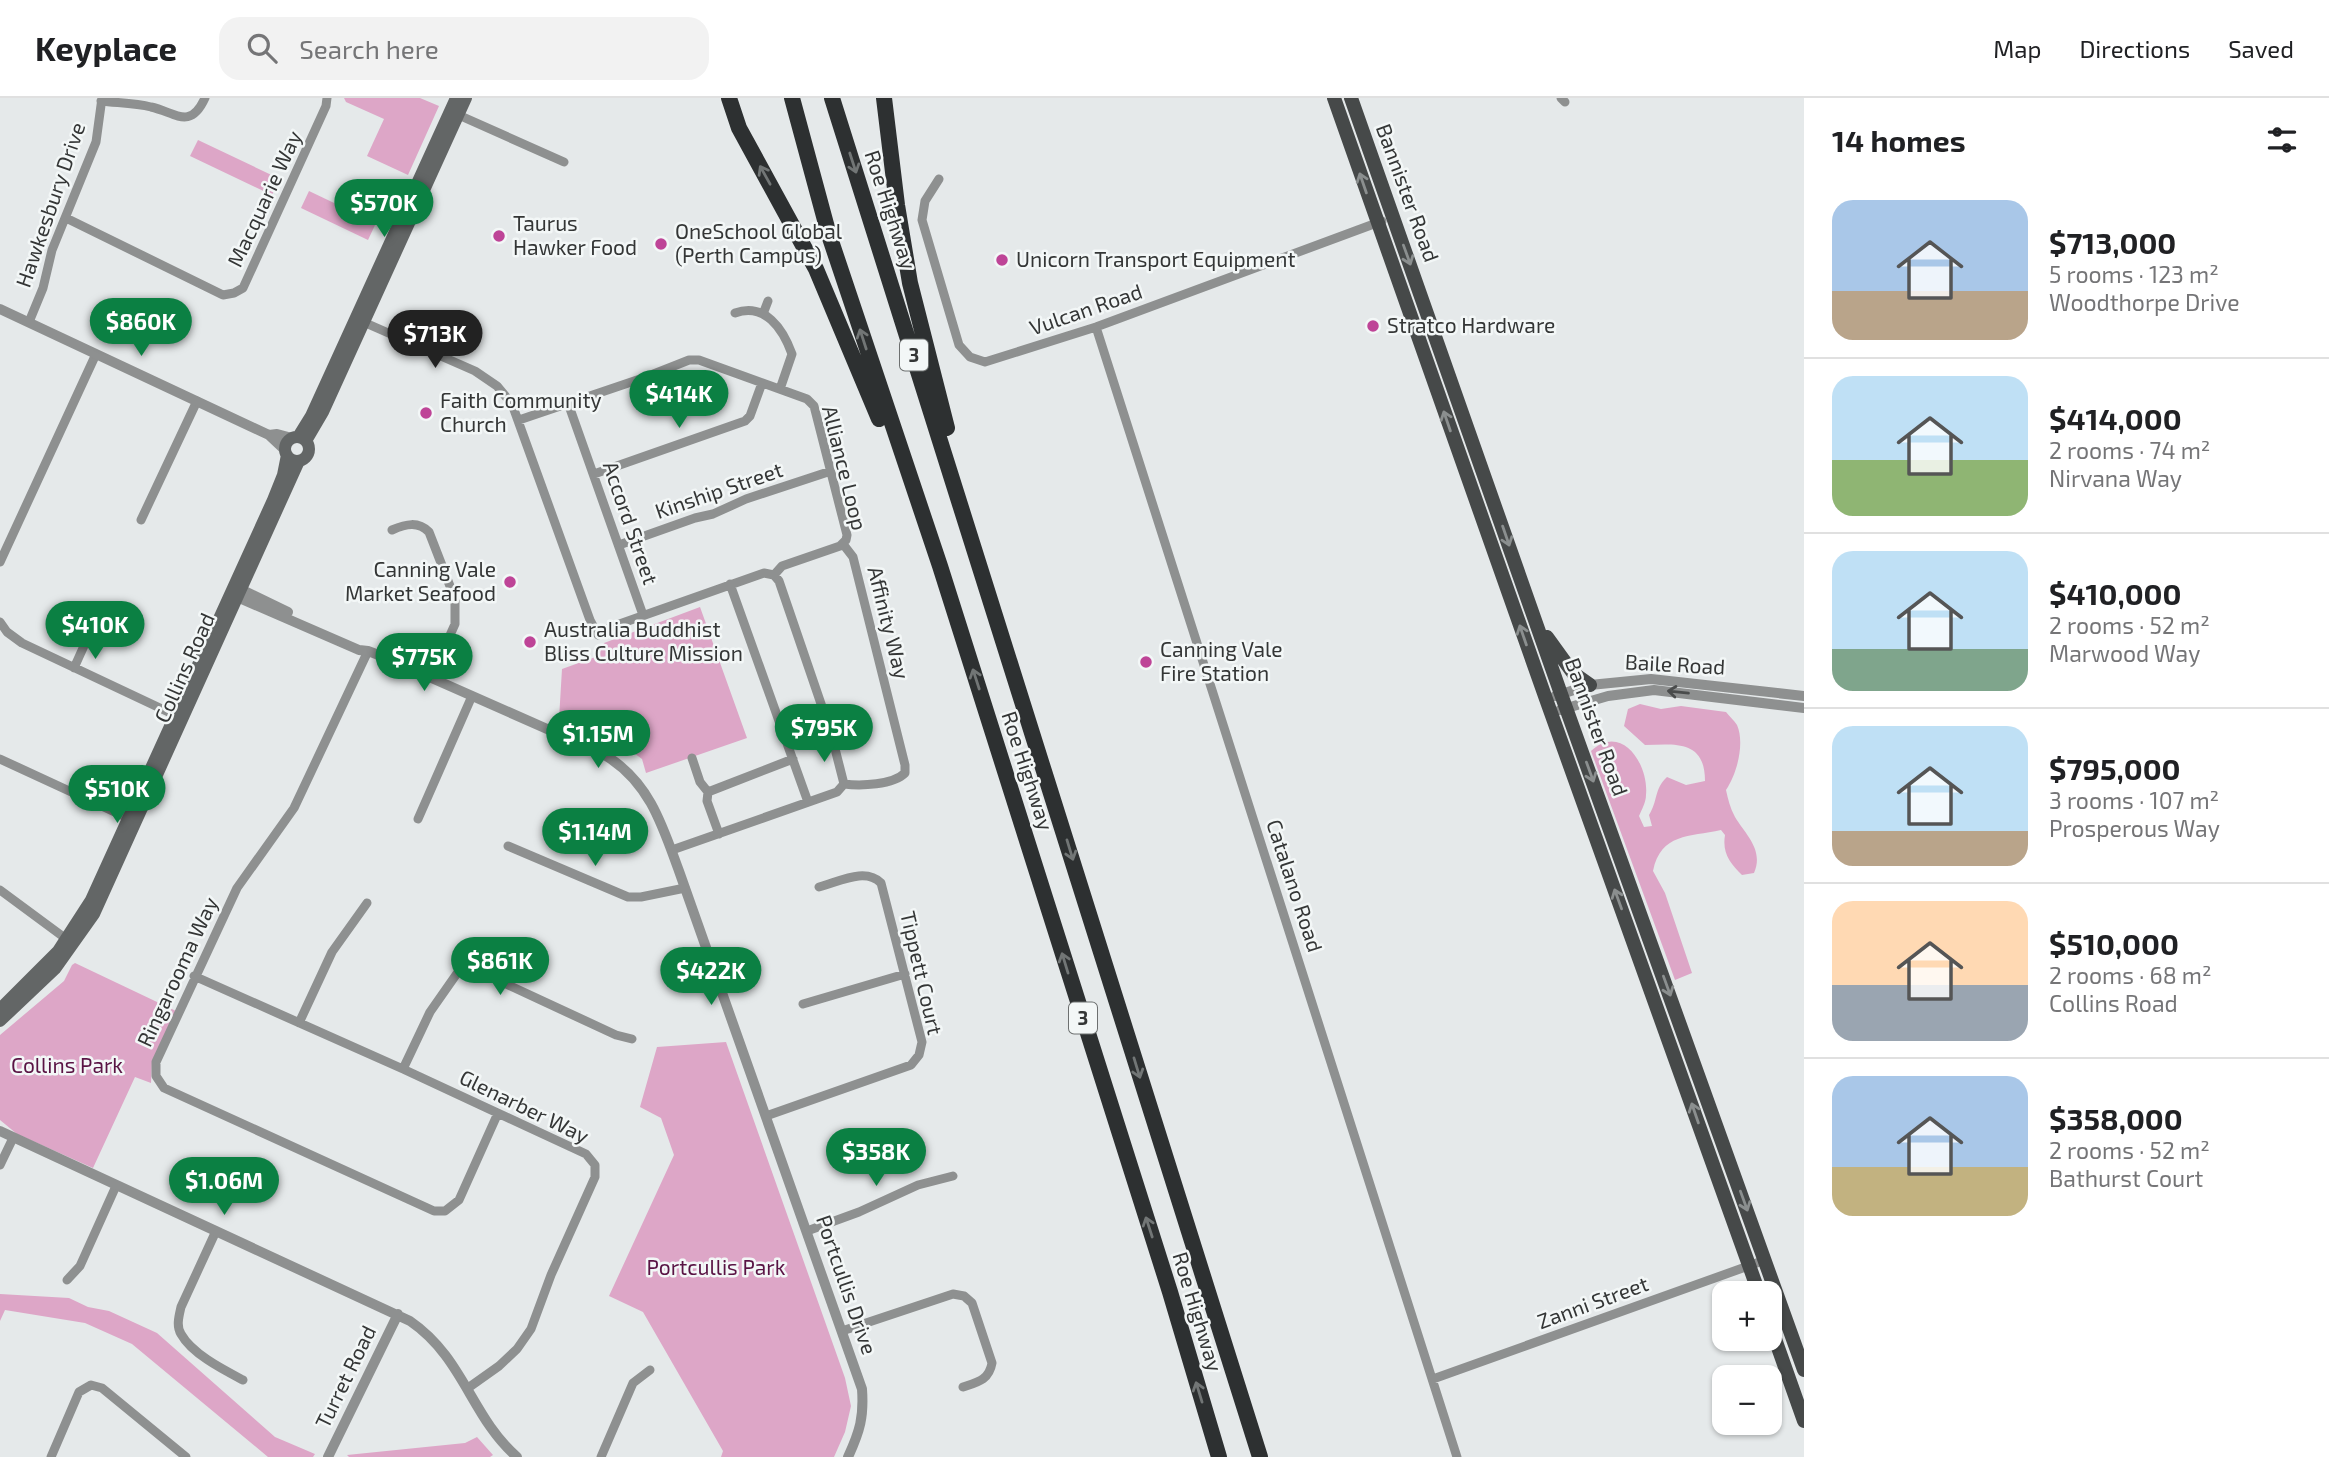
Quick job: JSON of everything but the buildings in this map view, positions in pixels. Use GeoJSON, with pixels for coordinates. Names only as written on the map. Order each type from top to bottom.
{"type":"FeatureCollection","features":[{"type":"Feature","properties":{"kind":"highway"},"geometry":{"type":"LineString","coordinates":[[729,98],[739,128],[816,269],[874,407],[905,494],[940,566]]}},
{"type":"Feature","properties":{"kind":"highway","name":"Roe Highway"},"geometry":{"type":"LineString","coordinates":[[792,98],[830,235],[940,566],[1219,1457]]}},
{"type":"Feature","properties":{"kind":"highway","name":"Roe Highway"},"geometry":{"type":"LineString","coordinates":[[832,98],[1260,1457]]}},
{"type":"Feature","properties":{"kind":"highway"},"geometry":{"type":"LineString","coordinates":[[884,98],[897,205],[912,294],[996,612]]}},
{"type":"Feature","properties":{"kind":"main road","name":"Collins Road"},"geometry":{"type":"LineString","coordinates":[[454,113],[456,98]]}},
{"type":"Feature","properties":{"kind":"main road","name":"Collins Road"},"geometry":{"type":"LineString","coordinates":[[0,1021],[55,969],[133,820],[236,592],[290,455],[287,442],[299,438],[311,416],[360,321],[454,113],[466,98]]}},
{"type":"Feature","properties":{"kind":"main road","name":"Bannister Road"},"geometry":{"type":"LineString","coordinates":[[1334,98],[1755,1281]]}},
{"type":"Feature","properties":{"kind":"main road","name":"Bannister Road"},"geometry":{"type":"LineString","coordinates":[[1351,98],[1561,694],[1804,1370]]}},
{"type":"Feature","properties":{"kind":"main road","name":"Collins Road"},"geometry":{"type":"LineString","coordinates":[[290,455],[304,458],[309,452],[299,438]]}},
{"type":"Feature","properties":{"kind":"main road"},"geometry":{"type":"LineString","coordinates":[[1537,625],[1573,673],[1590,685]]}},
{"type":"Feature","properties":{"kind":"main road","name":"Collins Road"},"geometry":{"type":"LineString","coordinates":[[0,1009],[70,942]]}},
{"type":"Feature","properties":{"kind":"main road"},"geometry":{"type":"LineString","coordinates":[[1779,1351],[1804,1421]]}},
{"type":"Feature","properties":{"kind":"street"},"geometry":{"type":"LineString","coordinates":[[102,99],[152,107],[179,118],[192,115],[201,107],[205,98]]}},
{"type":"Feature","properties":{"kind":"street","name":"Macquarie Way"},"geometry":{"type":"LineString","coordinates":[[66,218],[223,295],[234,293],[243,288],[326,106],[327,98]]}},
{"type":"Feature","properties":{"kind":"street","name":"Hawkesbury Drive"},"geometry":{"type":"LineString","coordinates":[[29,322],[43,288],[52,250],[96,142],[102,99]]}},
{"type":"Feature","properties":{"kind":"street"},"geometry":{"type":"LineString","coordinates":[[454,113],[564,162]]}},
{"type":"Feature","properties":{"kind":"street","name":"Vulcan Road"},"geometry":{"type":"LineString","coordinates":[[939,179],[925,201],[922,220],[959,345],[970,357],[985,362],[1096,327],[1393,216]]}},
{"type":"Feature","properties":{"kind":"street"},"geometry":{"type":"LineString","coordinates":[[762,314],[768,301]]}},
{"type":"Feature","properties":{"kind":"street"},"geometry":{"type":"LineString","coordinates":[[0,309],[269,435],[290,455]]}},
{"type":"Feature","properties":{"kind":"street"},"geometry":{"type":"LineString","coordinates":[[734,313],[743,310],[762,314],[771,318],[778,326],[791,351],[780,389]]}},
{"type":"Feature","properties":{"kind":"street"},"geometry":{"type":"LineString","coordinates":[[360,321],[475,371],[497,386],[512,404],[519,420]]}},
{"type":"Feature","properties":{"kind":"street","name":"Catalano Road"},"geometry":{"type":"LineString","coordinates":[[1096,327],[1457,1457]]}},
{"type":"Feature","properties":{"kind":"street"},"geometry":{"type":"LineString","coordinates":[[0,562],[96,354]]}},
{"type":"Feature","properties":{"kind":"street","name":"Alliance Loop"},"geometry":{"type":"LineString","coordinates":[[689,360],[699,360],[762,383],[811,402],[847,534],[843,544],[782,566],[774,575],[764,573],[730,584],[643,614],[598,635],[590,620],[519,420],[689,360]]}},
{"type":"Feature","properties":{"kind":"street"},"geometry":{"type":"LineString","coordinates":[[594,474],[745,421],[750,416],[762,383]]}},
{"type":"Feature","properties":{"kind":"street"},"geometry":{"type":"LineString","coordinates":[[141,520],[197,401]]}},
{"type":"Feature","properties":{"kind":"street","name":"Accord Street"},"geometry":{"type":"LineString","coordinates":[[568,403],[643,614]]}},
{"type":"Feature","properties":{"kind":"street"},"geometry":{"type":"LineString","coordinates":[[269,435],[299,438]]}},
{"type":"Feature","properties":{"kind":"street","name":"Kinship Street"},"geometry":{"type":"LineString","coordinates":[[619,545],[831,471]]}},
{"type":"Feature","properties":{"kind":"street"},"geometry":{"type":"LineString","coordinates":[[393,530],[412,524],[429,532],[455,599],[455,624],[431,678]]}},
{"type":"Feature","properties":{"kind":"street","name":"Affinity Way"},"geometry":{"type":"LineString","coordinates":[[843,544],[853,557],[905,765],[905,773],[888,782],[844,784]]}},
{"type":"Feature","properties":{"kind":"street"},"geometry":{"type":"LineString","coordinates":[[672,850],[837,792],[844,784],[831,733],[779,581],[774,575]]}},
{"type":"Feature","properties":{"kind":"street"},"geometry":{"type":"LineString","coordinates":[[730,584],[808,802]]}},
{"type":"Feature","properties":{"kind":"street","name":"Portcullis Drive"},"geometry":{"type":"LineString","coordinates":[[236,592],[362,644],[368,651],[611,759],[641,786],[657,811],[672,850],[862,1389],[864,1412],[848,1457]]}},
{"type":"Feature","properties":{"kind":"street"},"geometry":{"type":"LineString","coordinates":[[74,668],[97,617]]}},
{"type":"Feature","properties":{"kind":"street"},"geometry":{"type":"LineString","coordinates":[[0,622],[7,632],[22,643],[180,717]]}},
{"type":"Feature","properties":{"kind":"street","name":"Ringarooma Way"},"geometry":{"type":"LineString","coordinates":[[368,651],[293,808],[237,888],[156,1062],[156,1076],[164,1088],[433,1211],[445,1211],[459,1200],[498,1113]]}},
{"type":"Feature","properties":{"kind":"street","name":"Baile Road"},"geometry":{"type":"LineString","coordinates":[[1548,706],[1561,694],[1590,685],[1651,678],[1746,695],[1766,704],[1804,709]]}},
{"type":"Feature","properties":{"kind":"street","name":"Baile Road"},"geometry":{"type":"LineString","coordinates":[[1548,706],[1567,708],[1608,696],[1654,690],[1746,695],[1767,692],[1804,696]]}},
{"type":"Feature","properties":{"kind":"street"},"geometry":{"type":"LineString","coordinates":[[1766,704],[1767,692]]}},
{"type":"Feature","properties":{"kind":"street"},"geometry":{"type":"LineString","coordinates":[[418,818],[472,696]]}},
{"type":"Feature","properties":{"kind":"street"},"geometry":{"type":"LineString","coordinates":[[692,758],[700,782],[708,792],[707,801],[719,834]]}},
{"type":"Feature","properties":{"kind":"street"},"geometry":{"type":"LineString","coordinates":[[0,760],[133,820]]}},
{"type":"Feature","properties":{"kind":"street"},"geometry":{"type":"LineString","coordinates":[[708,792],[793,760]]}},
{"type":"Feature","properties":{"kind":"street"},"geometry":{"type":"LineString","coordinates":[[508,846],[619,895],[641,897],[685,888]]}},
{"type":"Feature","properties":{"kind":"street","name":"Tippett Court"},"geometry":{"type":"LineString","coordinates":[[766,1116],[911,1065],[919,1055],[922,1042],[881,883],[864,874],[819,887]]}},
{"type":"Feature","properties":{"kind":"street"},"geometry":{"type":"LineString","coordinates":[[0,890],[70,942]]}},
{"type":"Feature","properties":{"kind":"street"},"geometry":{"type":"LineString","coordinates":[[299,1023],[332,952],[367,903]]}},
{"type":"Feature","properties":{"kind":"street"},"geometry":{"type":"LineString","coordinates":[[403,1069],[430,1012],[458,972],[467,968],[616,1035],[632,1039]]}},
{"type":"Feature","properties":{"kind":"street"},"geometry":{"type":"LineString","coordinates":[[803,1004],[905,974]]}},
{"type":"Feature","properties":{"kind":"street","name":"Glenarber Way"},"geometry":{"type":"LineString","coordinates":[[194,976],[586,1154],[595,1165],[595,1177],[551,1275],[531,1329],[517,1349],[499,1366],[468,1388]]}},
{"type":"Feature","properties":{"kind":"street"},"geometry":{"type":"LineString","coordinates":[[0,1131],[398,1314],[416,1325],[441,1348],[496,1436],[517,1457]]}},
{"type":"Feature","properties":{"kind":"street"},"geometry":{"type":"LineString","coordinates":[[0,1165],[13,1138]]}},
{"type":"Feature","properties":{"kind":"street"},"geometry":{"type":"LineString","coordinates":[[807,1231],[859,1212],[918,1185],[953,1176]]}},
{"type":"Feature","properties":{"kind":"street"},"geometry":{"type":"LineString","coordinates":[[67,1280],[80,1266],[116,1186]]}},
{"type":"Feature","properties":{"kind":"street"},"geometry":{"type":"LineString","coordinates":[[216,1231],[181,1307],[178,1320],[180,1333],[217,1367],[243,1380]]}},
{"type":"Feature","properties":{"kind":"street","name":"Zanni Street"},"geometry":{"type":"LineString","coordinates":[[1433,1379],[1765,1260]]}},
{"type":"Feature","properties":{"kind":"street"},"geometry":{"type":"LineString","coordinates":[[842,1331],[953,1294],[964,1296],[972,1303],[992,1363],[990,1373],[984,1380],[963,1387]]}},
{"type":"Feature","properties":{"kind":"street","name":"Turret Road"},"geometry":{"type":"LineString","coordinates":[[328,1457],[398,1314]]}},
{"type":"Feature","properties":{"kind":"street"},"geometry":{"type":"LineString","coordinates":[[601,1457],[633,1383],[650,1370]]}},
{"type":"Feature","properties":{"kind":"street"},"geometry":{"type":"LineString","coordinates":[[51,1457],[79,1392],[91,1385],[102,1388],[181,1455]]}},
{"type":"Feature","properties":{"kind":"green space"},"geometry":{"type":"Polygon","coordinates":[[[344,98],[420,98],[439,106],[408,175],[367,156],[384,119],[346,102],[344,98]]]}},
{"type":"Feature","properties":{"kind":"green space"},"geometry":{"type":"Polygon","coordinates":[[[198,140],[280,179],[272,195],[190,156],[198,140]]]}},
{"type":"Feature","properties":{"kind":"green space"},"geometry":{"type":"Polygon","coordinates":[[[309,191],[376,223],[368,240],[301,208],[309,191]]]}},
{"type":"Feature","properties":{"kind":"green space"},"geometry":{"type":"Polygon","coordinates":[[[700,607],[747,738],[646,773],[642,759],[619,742],[559,719],[562,669],[598,656],[604,643],[700,607]]]}},
{"type":"Feature","properties":{"kind":"green space"},"geometry":{"type":"Polygon","coordinates":[[[1640,704],[1661,709],[1681,706],[1726,712],[1736,723],[1740,740],[1739,758],[1726,790],[1733,814],[1752,843],[1757,857],[1754,873],[1742,875],[1728,857],[1725,835],[1721,830],[1678,839],[1662,850],[1653,871],[1665,893],[1692,973],[1675,980],[1591,751],[1602,743],[1613,741],[1623,744],[1638,760],[1646,783],[1645,800],[1639,816],[1644,827],[1652,826],[1649,815],[1660,786],[1667,777],[1686,785],[1705,781],[1704,768],[1700,758],[1687,747],[1645,745],[1624,726],[1628,709],[1640,704]]]}},
{"type":"Feature","properties":{"kind":"green space","name":"Collins Park"},"geometry":{"type":"Polygon","coordinates":[[[75,963],[176,1011],[152,1061],[151,1083],[135,1077],[93,1168],[17,1134],[0,1120],[0,1035],[64,981],[75,963]]]}},
{"type":"Feature","properties":{"kind":"green space","name":"Portcullis Park"},"geometry":{"type":"Polygon","coordinates":[[[726,1042],[845,1378],[851,1406],[845,1432],[834,1457],[721,1457],[723,1451],[643,1312],[609,1296],[674,1155],[661,1118],[640,1107],[657,1047],[726,1042]]]}},
{"type":"Feature","properties":{"kind":"green space"},"geometry":{"type":"Polygon","coordinates":[[[0,1294],[69,1298],[88,1307],[109,1311],[157,1333],[275,1437],[315,1454],[313,1457],[268,1457],[132,1344],[85,1323],[5,1310],[0,1321],[0,1294]]]}},
{"type":"Feature","properties":{"kind":"green space"},"geometry":{"type":"Polygon","coordinates":[[[477,1437],[493,1455],[347,1455],[465,1443],[477,1437]]]}},
{"type":"Feature","properties":{"kind":"place","name":"Taurus Hawker Food"},"geometry":{"type":"Point","coordinates":[499,236]}},
{"type":"Feature","properties":{"kind":"place","name":"OneSchool Global (Perth Campus)"},"geometry":{"type":"Point","coordinates":[661,244]}},
{"type":"Feature","properties":{"kind":"place","name":"Unicorn Transport Equipment"},"geometry":{"type":"Point","coordinates":[1002,260]}},
{"type":"Feature","properties":{"kind":"place","name":"Stratco Hardware"},"geometry":{"type":"Point","coordinates":[1373,326]}},
{"type":"Feature","properties":{"kind":"place","name":"Faith Community Church"},"geometry":{"type":"Point","coordinates":[426,413]}},
{"type":"Feature","properties":{"kind":"place","name":"Canning Vale Market Seafood"},"geometry":{"type":"Point","coordinates":[510,582]}},
{"type":"Feature","properties":{"kind":"place","name":"Australia Buddhist Bliss Culture Mission"},"geometry":{"type":"Point","coordinates":[530,642]}},
{"type":"Feature","properties":{"kind":"place","name":"Canning Vale Fire Station"},"geometry":{"type":"Point","coordinates":[1146,662]}}]}
